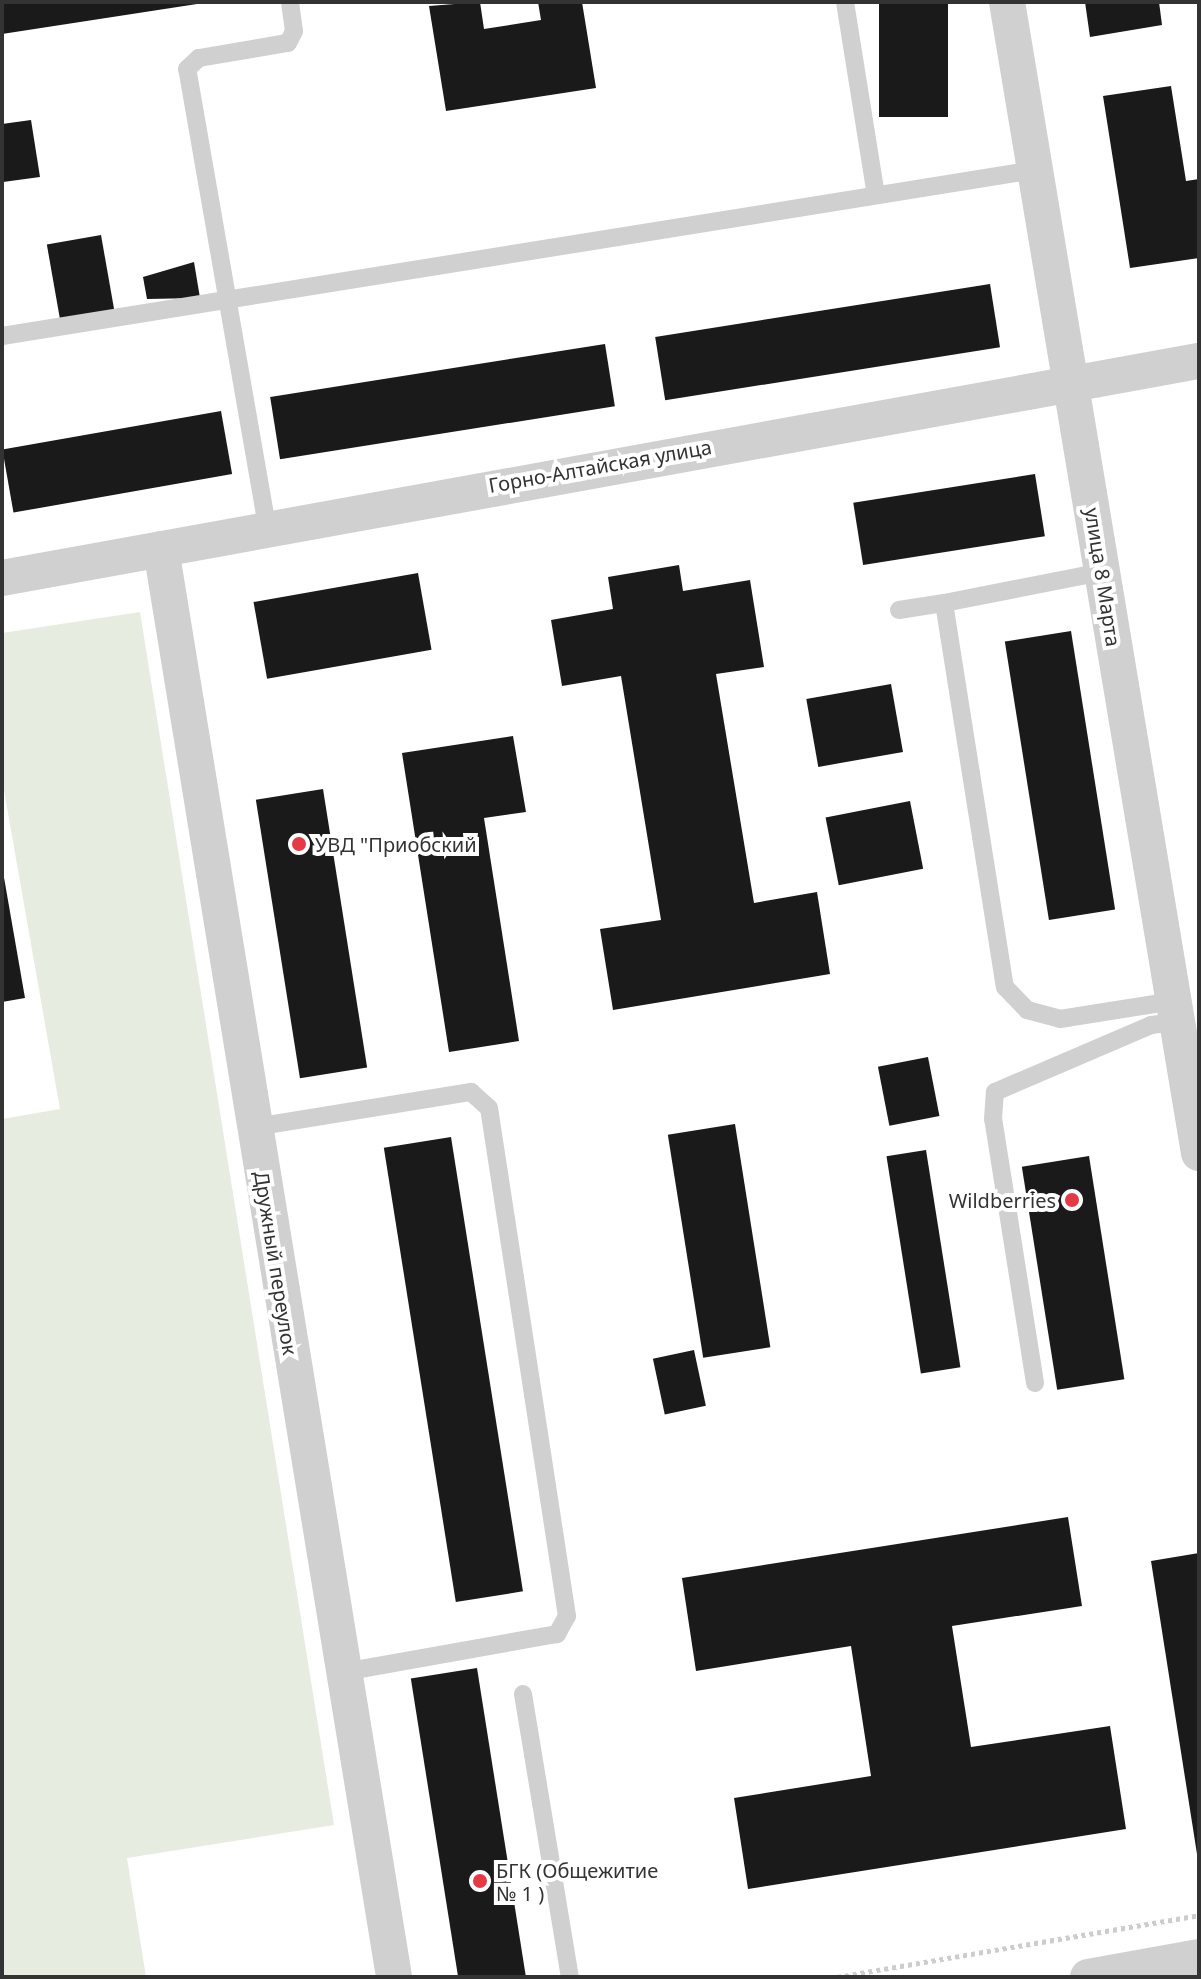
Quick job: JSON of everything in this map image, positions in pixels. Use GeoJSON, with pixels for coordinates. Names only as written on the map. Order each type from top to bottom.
{"type":"FeatureCollection","features":[{"type":"Feature","properties":{"kind":"street","name":"улица 8 Марта"},"geometry":{"type":"LineString","coordinates":[[1007,2],[1102,572],[1183,1014],[1199,1153]]}},
{"type":"Feature","properties":{"kind":"street","name":"Горно-Алтайская улица"},"geometry":{"type":"LineString","coordinates":[[2,578],[267,526],[1199,361]]}},
{"type":"Feature","properties":{"kind":"street","name":"Дружный переулок"},"geometry":{"type":"LineString","coordinates":[[161,549],[394,1977]]}},
{"type":"Feature","properties":{"kind":"street"},"geometry":{"type":"LineString","coordinates":[[1088,1977],[1144,1972],[1199,1957]]}},
{"type":"Feature","properties":{"kind":"lane"},"geometry":{"type":"LineString","coordinates":[[267,526],[233,299],[187,69],[199,58],[288,43],[294,31],[290,2]]}},
{"type":"Feature","properties":{"kind":"lane"},"geometry":{"type":"LineString","coordinates":[[845,2],[876,195]]}},
{"type":"Feature","properties":{"kind":"lane"},"geometry":{"type":"LineString","coordinates":[[2,336],[1035,170]]}},
{"type":"Feature","properties":{"kind":"lane"},"geometry":{"type":"LineString","coordinates":[[899,610],[1102,572]]}},
{"type":"Feature","properties":{"kind":"lane"},"geometry":{"type":"LineString","coordinates":[[944,603],[1005,987],[1027,1010],[1060,1019],[1183,1014]]}},
{"type":"Feature","properties":{"kind":"lane"},"geometry":{"type":"LineString","coordinates":[[1035,1383],[993,1119],[995,1092],[1183,1014]]}},
{"type":"Feature","properties":{"kind":"lane"},"geometry":{"type":"LineString","coordinates":[[254,1127],[471,1092],[489,1108],[567,1616],[557,1634],[344,1672]]}},
{"type":"Feature","properties":{"kind":"lane"},"geometry":{"type":"LineString","coordinates":[[523,1694],[570,1977]]}},
{"type":"Feature","properties":{"kind":"path"},"geometry":{"type":"LineString","coordinates":[[837,1977],[1199,1915]]}},
{"type":"Feature","properties":{"kind":"shaded area"},"geometry":{"type":"Polygon","coordinates":[[[140,612],[334,1825],[127,1858],[146,1977],[2,1977],[2,1119],[60,1109],[2,779],[2,633],[140,612]]]}},
{"type":"Feature","properties":{"kind":"building"},"geometry":{"type":"Polygon","coordinates":[[[2,2],[197,2],[197,4],[2,34],[2,2]]]}},
{"type":"Feature","properties":{"kind":"building"},"geometry":{"type":"Polygon","coordinates":[[[480,2],[484,29],[541,20],[538,2],[582,2],[596,88],[446,111],[429,6],[480,2]]]}},
{"type":"Feature","properties":{"kind":"building"},"geometry":{"type":"Polygon","coordinates":[[[879,2],[948,2],[948,117],[879,117],[879,2]]]}},
{"type":"Feature","properties":{"kind":"building"},"geometry":{"type":"Polygon","coordinates":[[[1085,2],[1159,2],[1162,25],[1090,37],[1085,2]]]}},
{"type":"Feature","properties":{"kind":"building"},"geometry":{"type":"Polygon","coordinates":[[[1171,86],[1186,181],[1199,179],[1199,258],[1130,268],[1103,96],[1171,86]]]}},
{"type":"Feature","properties":{"kind":"building"},"geometry":{"type":"Polygon","coordinates":[[[31,120],[40,177],[3,182],[2,124],[31,120]]]}},
{"type":"Feature","properties":{"kind":"building"},"geometry":{"type":"Polygon","coordinates":[[[101,235],[114,311],[60,320],[47,245],[101,235]]]}},
{"type":"Feature","properties":{"kind":"building"},"geometry":{"type":"Polygon","coordinates":[[[194,262],[200,298],[147,299],[143,277],[194,262]]]}},
{"type":"Feature","properties":{"kind":"building"},"geometry":{"type":"Polygon","coordinates":[[[990,284],[1000,347],[665,400],[655,337],[990,284]]]}},
{"type":"Feature","properties":{"kind":"building"},"geometry":{"type":"Polygon","coordinates":[[[605,344],[615,406],[280,459],[270,397],[605,344]]]}},
{"type":"Feature","properties":{"kind":"building"},"geometry":{"type":"Polygon","coordinates":[[[221,411],[232,474],[13,513],[2,450],[221,411]]]}},
{"type":"Feature","properties":{"kind":"building"},"geometry":{"type":"Polygon","coordinates":[[[1035,474],[1045,536],[863,565],[853,503],[1035,474]]]}},
{"type":"Feature","properties":{"kind":"building"},"geometry":{"type":"Polygon","coordinates":[[[679,565],[683,591],[750,580],[764,667],[716,674],[754,903],[817,892],[830,974],[613,1010],[600,929],[661,920],[621,676],[562,686],[551,620],[613,609],[608,577],[679,565]]]}},
{"type":"Feature","properties":{"kind":"building"},"geometry":{"type":"Polygon","coordinates":[[[418,573],[432,650],[267,679],[254,602],[418,573]]]}},
{"type":"Feature","properties":{"kind":"building"},"geometry":{"type":"Polygon","coordinates":[[[1071,631],[1115,910],[1049,920],[1005,641],[1071,631]]]}},
{"type":"Feature","properties":{"kind":"building"},"geometry":{"type":"Polygon","coordinates":[[[891,684],[903,752],[818,767],[806,699],[891,684]]]}},
{"type":"Feature","properties":{"kind":"building"},"geometry":{"type":"Polygon","coordinates":[[[513,736],[526,812],[484,818],[519,1041],[449,1052],[402,753],[513,736]]]}},
{"type":"Feature","properties":{"kind":"building"},"geometry":{"type":"Polygon","coordinates":[[[323,789],[367,1068],[300,1078],[256,800],[323,789]]]}},
{"type":"Feature","properties":{"kind":"building"},"geometry":{"type":"Polygon","coordinates":[[[910,801],[923,869],[839,885],[826,817],[910,801]]]}},
{"type":"Feature","properties":{"kind":"building"},"geometry":{"type":"Polygon","coordinates":[[[2,866],[25,998],[2,1002],[2,866]]]}},
{"type":"Feature","properties":{"kind":"building"},"geometry":{"type":"Polygon","coordinates":[[[928,1057],[939,1116],[889,1126],[878,1067],[928,1057]]]}},
{"type":"Feature","properties":{"kind":"building"},"geometry":{"type":"Polygon","coordinates":[[[735,1124],[770,1347],[703,1358],[668,1135],[735,1124]]]}},
{"type":"Feature","properties":{"kind":"building"},"geometry":{"type":"Polygon","coordinates":[[[451,1137],[523,1591],[456,1602],[384,1148],[451,1137]]]}},
{"type":"Feature","properties":{"kind":"building"},"geometry":{"type":"Polygon","coordinates":[[[926,1150],[960,1367],[921,1374],[886,1156],[926,1150]]]}},
{"type":"Feature","properties":{"kind":"building"},"geometry":{"type":"Polygon","coordinates":[[[1089,1156],[1124,1379],[1057,1390],[1022,1167],[1089,1156]]]}},
{"type":"Feature","properties":{"kind":"building"},"geometry":{"type":"Polygon","coordinates":[[[694,1350],[706,1406],[665,1414],[653,1359],[694,1350]]]}},
{"type":"Feature","properties":{"kind":"building"},"geometry":{"type":"Polygon","coordinates":[[[1068,1517],[1082,1606],[952,1626],[971,1747],[1110,1726],[1126,1829],[748,1889],[734,1798],[871,1776],[851,1646],[696,1671],[682,1578],[1068,1517]]]}},
{"type":"Feature","properties":{"kind":"building"},"geometry":{"type":"Polygon","coordinates":[[[1199,1553],[1199,1854],[1197,1854],[1151,1561],[1199,1553]]]}},
{"type":"Feature","properties":{"kind":"building"},"geometry":{"type":"Polygon","coordinates":[[[477,1668],[526,1977],[458,1977],[411,1678],[477,1668]]]}},
{"type":"Feature","properties":{"kind":"place","name":"УВД \"Приобский"},"geometry":{"type":"Point","coordinates":[299,844]}},
{"type":"Feature","properties":{"kind":"place","name":"Wildberries"},"geometry":{"type":"Point","coordinates":[1072,1200]}},
{"type":"Feature","properties":{"kind":"place","name":"БГК (Общежитие № 1 )"},"geometry":{"type":"Point","coordinates":[480,1881]}}]}
